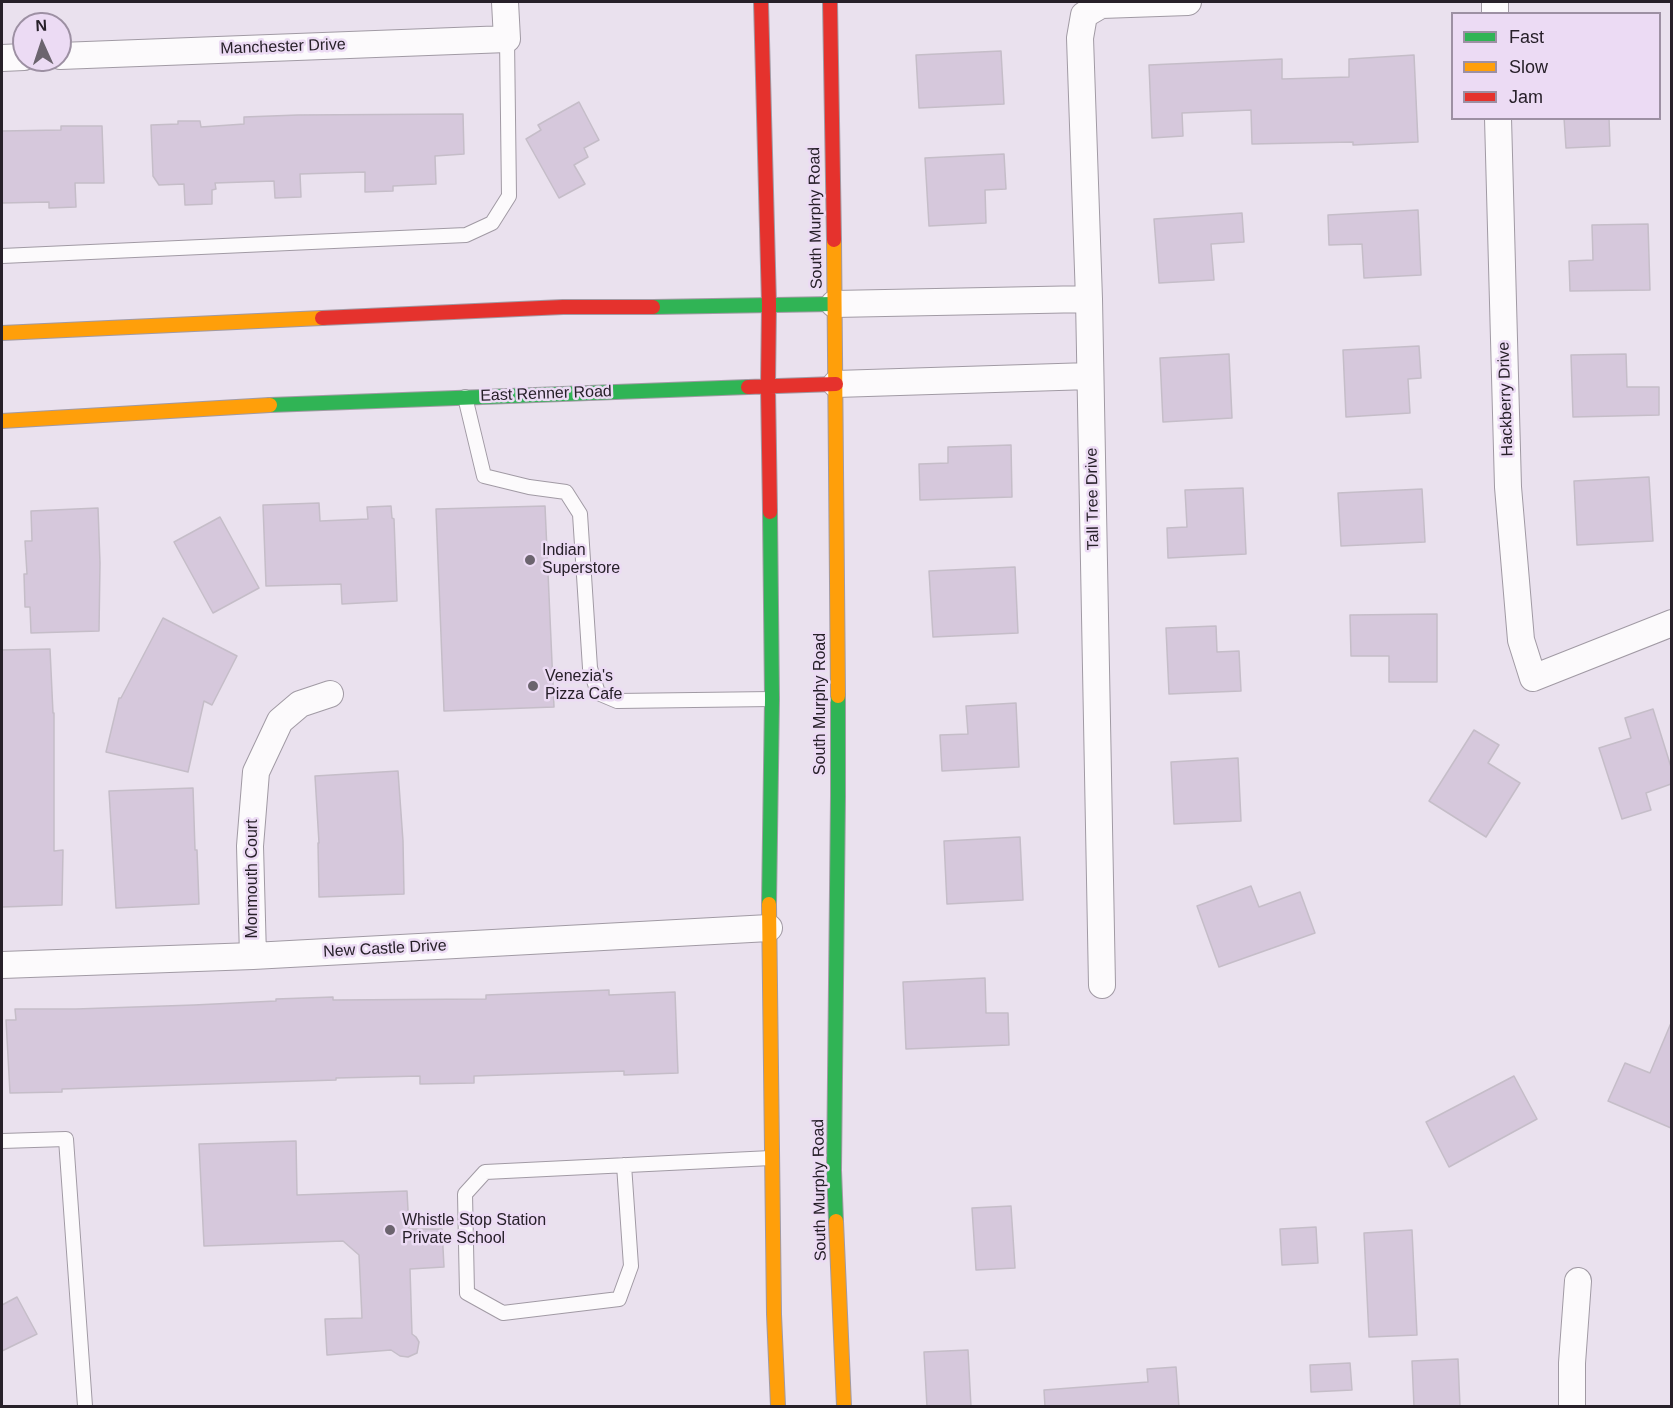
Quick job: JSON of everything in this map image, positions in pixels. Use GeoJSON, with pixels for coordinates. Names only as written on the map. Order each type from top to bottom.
{"type":"FeatureCollection","features":[{"type":"Feature","properties":{"kind":"main road"},"geometry":{"type":"LineString","coordinates":[[761,2],[769,304],[772,699],[769,928],[771,1158],[777,1407]]}},
{"type":"Feature","properties":{"kind":"main road","name":"South Murphy Road"},"geometry":{"type":"LineString","coordinates":[[830,2],[836,384],[838,796],[834,1170],[844,1407]]}},
{"type":"Feature","properties":{"kind":"main road"},"geometry":{"type":"LineString","coordinates":[[2,333],[563,307],[834,304]]}},
{"type":"Feature","properties":{"kind":"main road","name":"East Renner Road"},"geometry":{"type":"LineString","coordinates":[[2,421],[465,397],[836,384]]}},
{"type":"Feature","properties":{"kind":"street"},"geometry":{"type":"LineString","coordinates":[[505,2],[507,39]]}},
{"type":"Feature","properties":{"kind":"street","name":"Tall Tree Drive"},"geometry":{"type":"LineString","coordinates":[[1102,985],[1089,299],[1080,38],[1084,15],[1101,5],[1188,2]]}},
{"type":"Feature","properties":{"kind":"street","name":"Manchester Drive"},"geometry":{"type":"LineString","coordinates":[[72,56],[507,39]]}},
{"type":"Feature","properties":{"kind":"street","name":"Hackberry Drive"},"geometry":{"type":"LineString","coordinates":[[1498,120],[1508,487],[1521,640],[1533,678],[1671,623]]}},
{"type":"Feature","properties":{"kind":"street"},"geometry":{"type":"LineString","coordinates":[[834,304],[1089,299]]}},
{"type":"Feature","properties":{"kind":"street","name":"East Renner Road"},"geometry":{"type":"LineString","coordinates":[[836,384],[1090,376]]}},
{"type":"Feature","properties":{"kind":"street","name":"Monmouth Court"},"geometry":{"type":"LineString","coordinates":[[254,956],[250,846],[256,772],[280,722],[300,704],[330,694]]}},
{"type":"Feature","properties":{"kind":"street","name":"New Castle Drive"},"geometry":{"type":"LineString","coordinates":[[2,965],[254,956],[769,928]]}},
{"type":"Feature","properties":{"kind":"street"},"geometry":{"type":"LineString","coordinates":[[1572,1407],[1572,1363],[1578,1281]]}},
{"type":"Feature","properties":{"kind":"lane"},"geometry":{"type":"LineString","coordinates":[[2,256],[466,235],[492,223],[509,196],[507,39]]}},
{"type":"Feature","properties":{"kind":"lane"},"geometry":{"type":"LineString","coordinates":[[465,397],[484,476],[529,487],[566,492],[580,514],[590,668],[598,693],[617,701],[772,699]]}},
{"type":"Feature","properties":{"kind":"lane"},"geometry":{"type":"LineString","coordinates":[[2,1141],[66,1139],[85,1407]]}},
{"type":"Feature","properties":{"kind":"lane"},"geometry":{"type":"LineString","coordinates":[[624,1165],[631,1266],[619,1299],[503,1313],[468,1293],[465,1194],[485,1172],[624,1165],[771,1158]]}},
{"type":"Feature","properties":{"kind":"building"},"geometry":{"type":"Polygon","coordinates":[[[1001,51],[1004,104],[919,108],[916,55],[1001,51]]]}},
{"type":"Feature","properties":{"kind":"building"},"geometry":{"type":"Polygon","coordinates":[[[1414,55],[1418,142],[1353,145],[1353,142],[1252,144],[1251,110],[1182,113],[1183,136],[1152,138],[1149,65],[1282,59],[1282,79],[1349,77],[1349,59],[1414,55]]]}},
{"type":"Feature","properties":{"kind":"building"},"geometry":{"type":"Polygon","coordinates":[[[579,102],[599,140],[584,148],[588,157],[574,165],[585,184],[559,198],[526,139],[541,130],[538,125],[579,102]]]}},
{"type":"Feature","properties":{"kind":"building"},"geometry":{"type":"Polygon","coordinates":[[[463,114],[464,154],[435,156],[436,184],[393,186],[393,191],[365,192],[365,172],[300,174],[301,197],[275,198],[274,181],[215,183],[216,189],[212,190],[212,204],[185,205],[184,184],[159,185],[153,176],[151,125],[200,121],[201,127],[244,124],[244,117],[298,115],[463,114]]]}},
{"type":"Feature","properties":{"kind":"building"},"geometry":{"type":"Polygon","coordinates":[[[1564,120],[1609,120],[1610,146],[1566,148],[1564,120]]]}},
{"type":"Feature","properties":{"kind":"building"},"geometry":{"type":"Polygon","coordinates":[[[61,126],[102,126],[104,183],[75,183],[76,207],[49,208],[49,202],[2,203],[2,131],[61,130],[61,126]]]}},
{"type":"Feature","properties":{"kind":"building"},"geometry":{"type":"Polygon","coordinates":[[[1004,154],[1006,189],[985,190],[986,223],[929,226],[925,158],[1004,154]]]}},
{"type":"Feature","properties":{"kind":"building"},"geometry":{"type":"Polygon","coordinates":[[[1418,210],[1421,275],[1364,278],[1362,244],[1329,245],[1328,215],[1418,210]]]}},
{"type":"Feature","properties":{"kind":"building"},"geometry":{"type":"Polygon","coordinates":[[[1242,213],[1244,242],[1211,244],[1214,280],[1159,283],[1154,219],[1242,213]]]}},
{"type":"Feature","properties":{"kind":"building"},"geometry":{"type":"Polygon","coordinates":[[[1648,224],[1650,290],[1570,291],[1569,261],[1593,260],[1592,225],[1648,224]]]}},
{"type":"Feature","properties":{"kind":"building"},"geometry":{"type":"Polygon","coordinates":[[[1419,346],[1421,378],[1408,379],[1410,413],[1346,417],[1343,350],[1419,346]]]}},
{"type":"Feature","properties":{"kind":"building"},"geometry":{"type":"Polygon","coordinates":[[[1229,354],[1232,418],[1163,422],[1160,358],[1229,354]]]}},
{"type":"Feature","properties":{"kind":"building"},"geometry":{"type":"Polygon","coordinates":[[[1626,354],[1627,387],[1659,387],[1659,415],[1573,417],[1571,355],[1626,354]]]}},
{"type":"Feature","properties":{"kind":"building"},"geometry":{"type":"Polygon","coordinates":[[[1011,445],[1012,497],[920,500],[919,464],[948,463],[948,447],[1011,445]]]}},
{"type":"Feature","properties":{"kind":"building"},"geometry":{"type":"Polygon","coordinates":[[[1649,477],[1653,541],[1577,545],[1574,481],[1649,477]]]}},
{"type":"Feature","properties":{"kind":"building"},"geometry":{"type":"Polygon","coordinates":[[[1243,488],[1246,554],[1168,558],[1167,528],[1187,527],[1185,490],[1243,488]]]}},
{"type":"Feature","properties":{"kind":"building"},"geometry":{"type":"Polygon","coordinates":[[[1422,489],[1425,542],[1341,546],[1338,493],[1422,489]]]}},
{"type":"Feature","properties":{"kind":"building"},"geometry":{"type":"Polygon","coordinates":[[[319,503],[320,521],[368,519],[367,507],[391,506],[394,519],[397,601],[342,604],[341,584],[266,586],[263,505],[319,503]]]}},
{"type":"Feature","properties":{"kind":"building"},"geometry":{"type":"Polygon","coordinates":[[[545,506],[554,707],[444,711],[436,509],[545,506]]]}},
{"type":"Feature","properties":{"kind":"building"},"geometry":{"type":"Polygon","coordinates":[[[98,508],[99,631],[31,633],[30,607],[25,607],[24,574],[27,574],[25,541],[32,541],[31,511],[98,508]]]}},
{"type":"Feature","properties":{"kind":"building"},"geometry":{"type":"Polygon","coordinates":[[[220,517],[259,588],[213,613],[174,542],[220,517]]]}},
{"type":"Feature","properties":{"kind":"building"},"geometry":{"type":"Polygon","coordinates":[[[1015,567],[1018,633],[933,637],[929,571],[1015,567]]]}},
{"type":"Feature","properties":{"kind":"building"},"geometry":{"type":"Polygon","coordinates":[[[1437,614],[1437,682],[1389,682],[1389,656],[1351,656],[1350,615],[1437,614]]]}},
{"type":"Feature","properties":{"kind":"building"},"geometry":{"type":"Polygon","coordinates":[[[163,618],[237,656],[212,705],[204,701],[188,772],[106,752],[119,698],[163,618]]]}},
{"type":"Feature","properties":{"kind":"building"},"geometry":{"type":"Polygon","coordinates":[[[1216,626],[1217,652],[1239,651],[1241,691],[1169,694],[1166,628],[1216,626]]]}},
{"type":"Feature","properties":{"kind":"building"},"geometry":{"type":"Polygon","coordinates":[[[50,649],[54,713],[54,851],[63,850],[62,905],[2,907],[2,650],[50,649]]]}},
{"type":"Feature","properties":{"kind":"building"},"geometry":{"type":"Polygon","coordinates":[[[1016,703],[1019,767],[942,771],[940,735],[968,734],[966,706],[1016,703]]]}},
{"type":"Feature","properties":{"kind":"building"},"geometry":{"type":"Polygon","coordinates":[[[1653,709],[1671,767],[1671,784],[1646,793],[1651,810],[1622,819],[1599,748],[1631,738],[1625,718],[1653,709]]]}},
{"type":"Feature","properties":{"kind":"building"},"geometry":{"type":"Polygon","coordinates":[[[1474,730],[1499,745],[1488,763],[1520,783],[1486,837],[1429,801],[1474,730]]]}},
{"type":"Feature","properties":{"kind":"building"},"geometry":{"type":"Polygon","coordinates":[[[1238,758],[1241,821],[1174,824],[1171,762],[1238,758]]]}},
{"type":"Feature","properties":{"kind":"building"},"geometry":{"type":"Polygon","coordinates":[[[398,771],[404,894],[319,897],[315,776],[398,771]]]}},
{"type":"Feature","properties":{"kind":"building"},"geometry":{"type":"Polygon","coordinates":[[[193,788],[199,904],[116,908],[109,791],[193,788]]]}},
{"type":"Feature","properties":{"kind":"building"},"geometry":{"type":"Polygon","coordinates":[[[1020,837],[1023,900],[947,904],[944,841],[1020,837]]]}},
{"type":"Feature","properties":{"kind":"building"},"geometry":{"type":"Polygon","coordinates":[[[1251,886],[1259,907],[1300,892],[1315,933],[1219,967],[1197,906],[1251,886]]]}},
{"type":"Feature","properties":{"kind":"building"},"geometry":{"type":"Polygon","coordinates":[[[985,978],[986,1013],[1008,1013],[1009,1045],[906,1049],[903,982],[985,978]]]}},
{"type":"Feature","properties":{"kind":"building"},"geometry":{"type":"Polygon","coordinates":[[[609,990],[609,995],[675,992],[678,1073],[624,1075],[624,1071],[474,1076],[474,1083],[420,1084],[420,1076],[336,1078],[336,1080],[62,1089],[62,1092],[10,1093],[6,1020],[16,1020],[15,1009],[194,1005],[333,997],[333,1000],[486,999],[486,995],[609,990]]]}},
{"type":"Feature","properties":{"kind":"building"},"geometry":{"type":"Polygon","coordinates":[[[1671,1023],[1671,1128],[1608,1101],[1625,1063],[1650,1073],[1671,1023]]]}},
{"type":"Feature","properties":{"kind":"building"},"geometry":{"type":"Polygon","coordinates":[[[1514,1076],[1537,1119],[1449,1167],[1426,1122],[1514,1076]]]}},
{"type":"Feature","properties":{"kind":"building"},"geometry":{"type":"Polygon","coordinates":[[[296,1141],[297,1195],[407,1191],[409,1229],[442,1229],[444,1267],[410,1269],[412,1334],[419,1342],[417,1353],[408,1357],[400,1356],[391,1350],[327,1355],[325,1319],[362,1318],[359,1255],[343,1241],[204,1246],[199,1144],[296,1141]]]}},
{"type":"Feature","properties":{"kind":"building"},"geometry":{"type":"Polygon","coordinates":[[[1011,1206],[1015,1268],[976,1270],[972,1208],[1011,1206]]]}},
{"type":"Feature","properties":{"kind":"building"},"geometry":{"type":"Polygon","coordinates":[[[1316,1227],[1318,1263],[1282,1265],[1280,1229],[1316,1227]]]}},
{"type":"Feature","properties":{"kind":"building"},"geometry":{"type":"Polygon","coordinates":[[[1412,1230],[1417,1335],[1369,1337],[1364,1233],[1412,1230]]]}},
{"type":"Feature","properties":{"kind":"building"},"geometry":{"type":"Polygon","coordinates":[[[17,1297],[37,1334],[2,1351],[2,1305],[17,1297]]]}},
{"type":"Feature","properties":{"kind":"building"},"geometry":{"type":"Polygon","coordinates":[[[968,1350],[971,1407],[927,1407],[924,1352],[968,1350]]]}},
{"type":"Feature","properties":{"kind":"building"},"geometry":{"type":"Polygon","coordinates":[[[1458,1359],[1460,1407],[1414,1407],[1412,1361],[1458,1359]]]}},
{"type":"Feature","properties":{"kind":"building"},"geometry":{"type":"Polygon","coordinates":[[[1350,1363],[1352,1390],[1311,1392],[1310,1365],[1350,1363]]]}},
{"type":"Feature","properties":{"kind":"building"},"geometry":{"type":"Polygon","coordinates":[[[1176,1367],[1179,1407],[1045,1407],[1044,1390],[1148,1382],[1147,1369],[1176,1367]]]}},
{"type":"Feature","properties":{"kind":"traffic: fast"},"geometry":{"type":"LineString","coordinates":[[653,307],[834,304]]}},
{"type":"Feature","properties":{"kind":"traffic: fast"},"geometry":{"type":"LineString","coordinates":[[270,405],[748,387]]}},
{"type":"Feature","properties":{"kind":"traffic: fast"},"geometry":{"type":"LineString","coordinates":[[769,904],[772,699],[770,512]]}},
{"type":"Feature","properties":{"kind":"traffic: fast"},"geometry":{"type":"LineString","coordinates":[[836,1221],[834,1170],[838,696]]}},
{"type":"Feature","properties":{"kind":"traffic: slow"},"geometry":{"type":"LineString","coordinates":[[834,240],[838,696]]}},
{"type":"Feature","properties":{"kind":"traffic: slow"},"geometry":{"type":"LineString","coordinates":[[2,333],[322,318]]}},
{"type":"Feature","properties":{"kind":"traffic: slow"},"geometry":{"type":"LineString","coordinates":[[2,421],[270,405]]}},
{"type":"Feature","properties":{"kind":"traffic: slow"},"geometry":{"type":"LineString","coordinates":[[769,904],[774,1314],[778,1406]]}},
{"type":"Feature","properties":{"kind":"traffic: slow"},"geometry":{"type":"LineString","coordinates":[[836,1221],[844,1406]]}},
{"type":"Feature","properties":{"kind":"traffic: jam"},"geometry":{"type":"LineString","coordinates":[[761,2],[769,304],[770,512]]}},
{"type":"Feature","properties":{"kind":"traffic: jam"},"geometry":{"type":"LineString","coordinates":[[830,2],[834,240]]}},
{"type":"Feature","properties":{"kind":"traffic: jam"},"geometry":{"type":"LineString","coordinates":[[322,318],[563,307],[653,307]]}},
{"type":"Feature","properties":{"kind":"traffic: jam"},"geometry":{"type":"LineString","coordinates":[[748,387],[836,384]]}},
{"type":"Feature","properties":{"kind":"place","name":"Indian Superstore"},"geometry":{"type":"Point","coordinates":[530,560]}},
{"type":"Feature","properties":{"kind":"place","name":"Venezia's Pizza Cafe"},"geometry":{"type":"Point","coordinates":[533,686]}},
{"type":"Feature","properties":{"kind":"place","name":"Whistle Stop Station Private School"},"geometry":{"type":"Point","coordinates":[390,1230]}}]}
